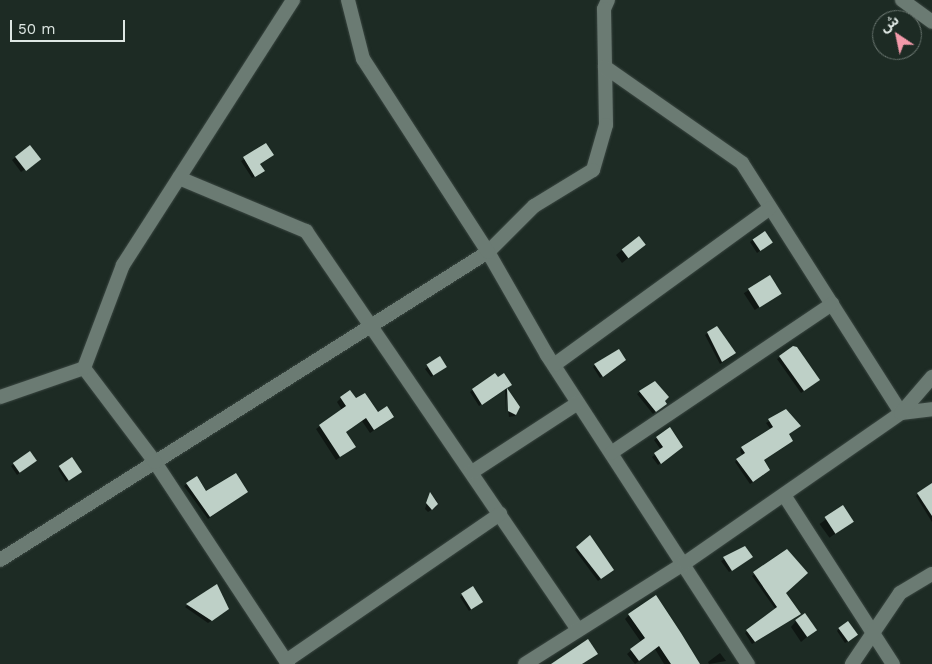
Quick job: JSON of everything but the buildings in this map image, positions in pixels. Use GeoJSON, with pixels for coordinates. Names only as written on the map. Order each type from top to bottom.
{"type":"FeatureCollection","features":[{"type":"Feature","properties":{"kind":"street"},"geometry":{"type":"LineString","coordinates":[[0,398],[84,368],[124,265],[294,0]]}},
{"type":"Feature","properties":{"kind":"street"},"geometry":{"type":"LineString","coordinates":[[348,0],[363,59],[488,252],[578,403],[685,563],[747,664]]}},
{"type":"Feature","properties":{"kind":"street"},"geometry":{"type":"LineString","coordinates":[[0,560],[488,252],[534,206],[593,170],[606,125],[604,9],[608,0]]}},
{"type":"Feature","properties":{"kind":"street"},"geometry":{"type":"LineString","coordinates":[[902,0],[932,22]]}},
{"type":"Feature","properties":{"kind":"street"},"geometry":{"type":"LineString","coordinates":[[605,67],[742,163],[902,413]]}},
{"type":"Feature","properties":{"kind":"street"},"geometry":{"type":"LineString","coordinates":[[179,178],[306,231],[372,325],[578,630]]}},
{"type":"Feature","properties":{"kind":"street"},"geometry":{"type":"LineString","coordinates":[[554,365],[770,208]]}},
{"type":"Feature","properties":{"kind":"street"},"geometry":{"type":"LineString","coordinates":[[610,453],[832,304]]}},
{"type":"Feature","properties":{"kind":"street"},"geometry":{"type":"LineString","coordinates":[[84,368],[155,462],[287,663],[500,514]]}},
{"type":"Feature","properties":{"kind":"street"},"geometry":{"type":"LineString","coordinates":[[525,664],[685,563],[902,413],[932,377]]}},
{"type":"Feature","properties":{"kind":"street"},"geometry":{"type":"LineString","coordinates":[[472,472],[578,403]]}},
{"type":"Feature","properties":{"kind":"street"},"geometry":{"type":"LineString","coordinates":[[902,413],[932,409]]}},
{"type":"Feature","properties":{"kind":"street"},"geometry":{"type":"LineString","coordinates":[[784,495],[892,664]]}},
{"type":"Feature","properties":{"kind":"street"},"geometry":{"type":"LineString","coordinates":[[852,664],[900,593],[932,574]]}}]}
